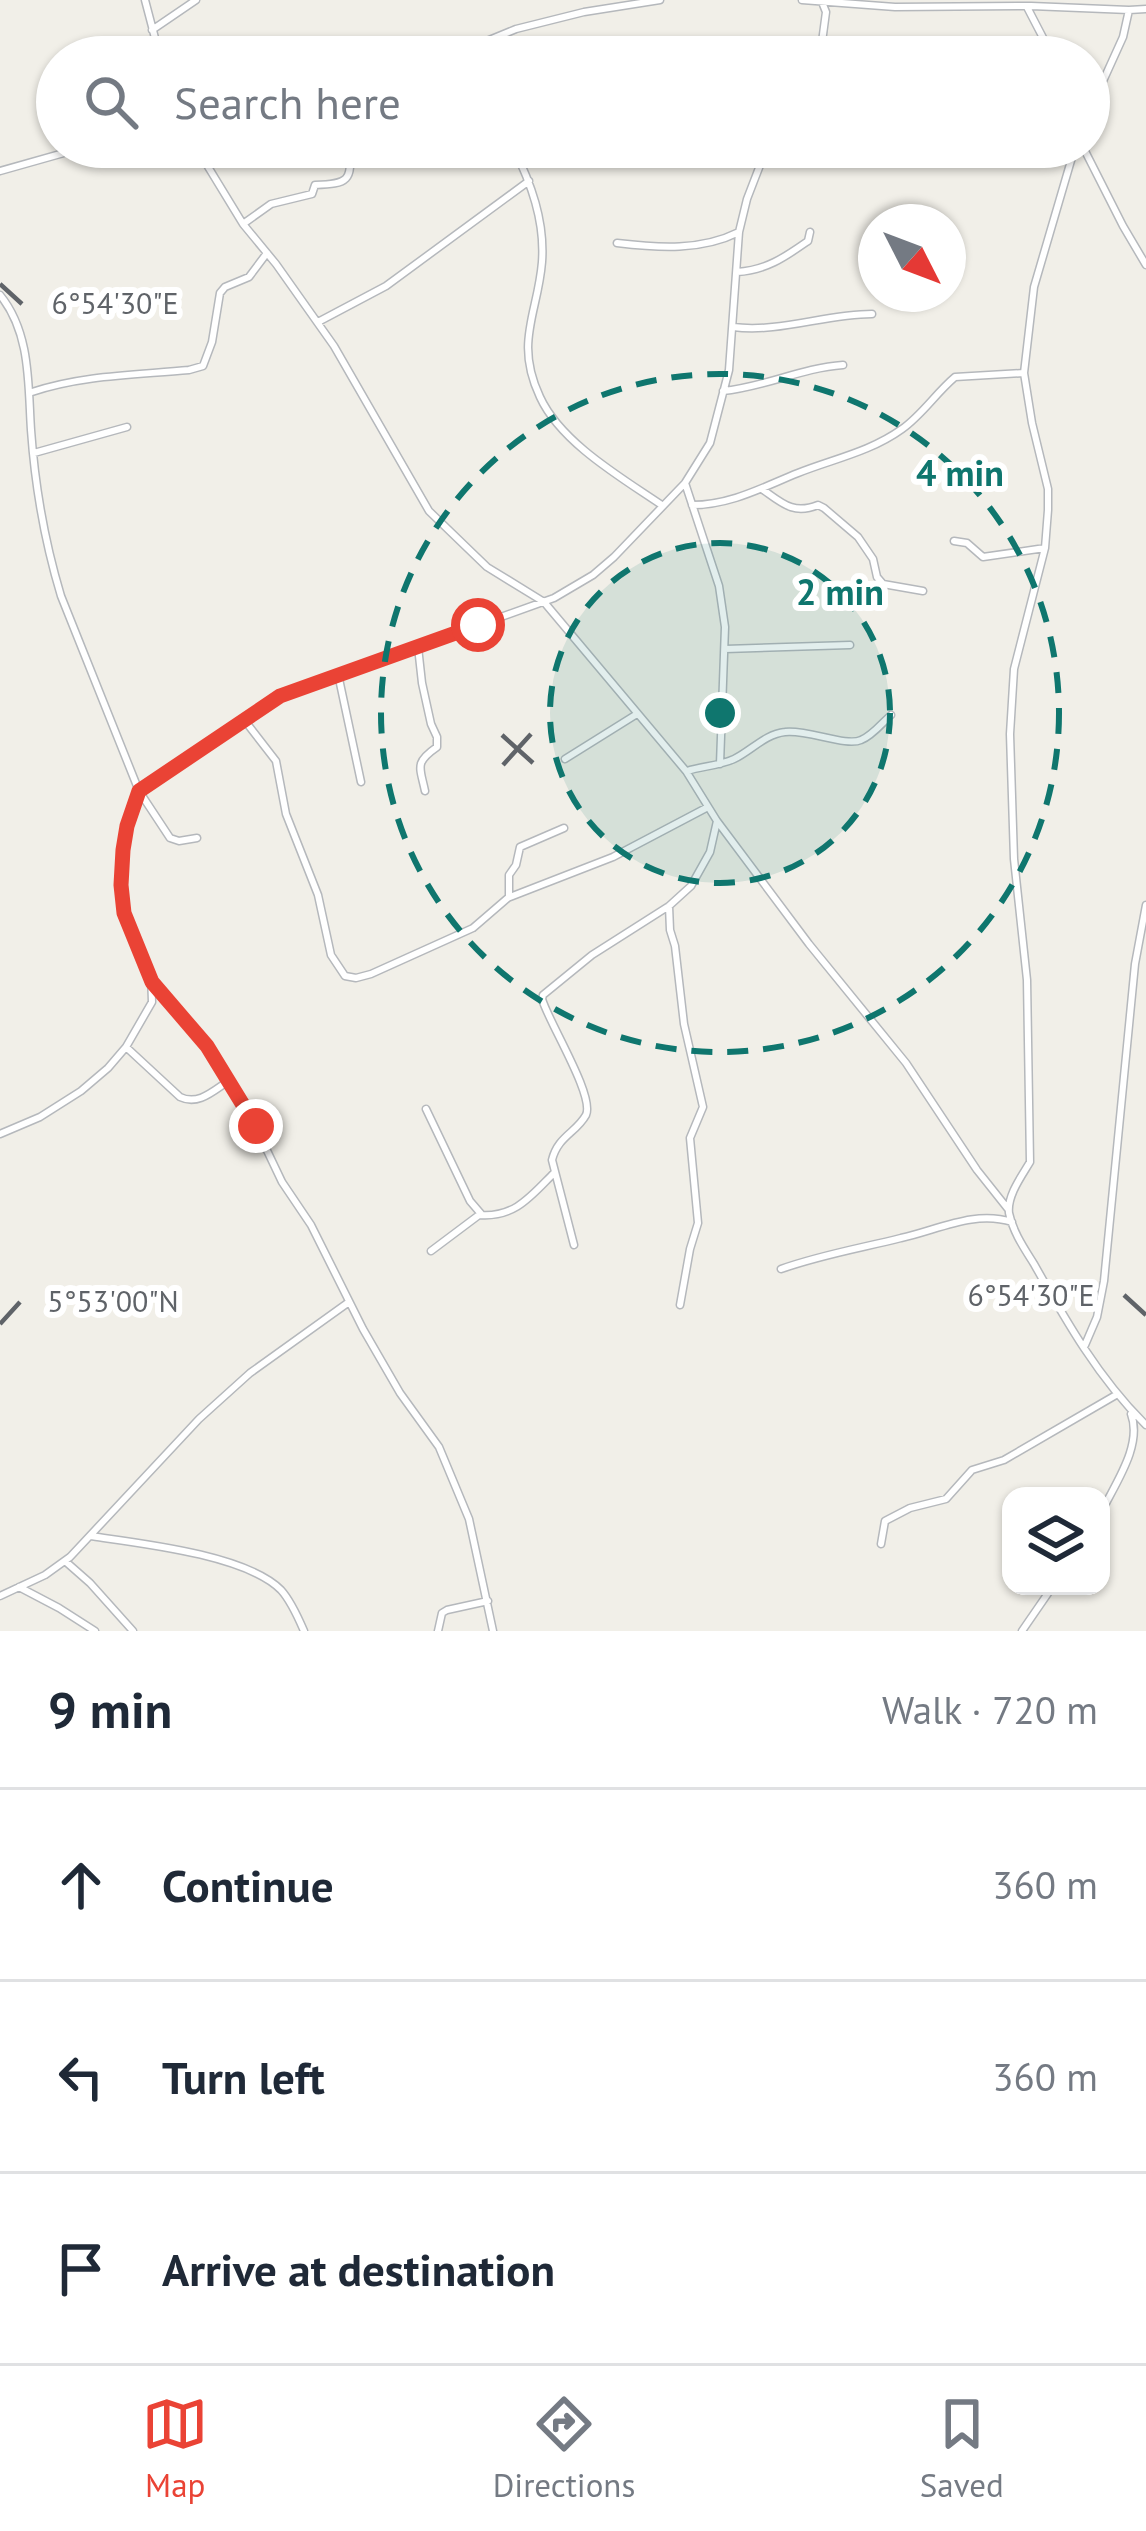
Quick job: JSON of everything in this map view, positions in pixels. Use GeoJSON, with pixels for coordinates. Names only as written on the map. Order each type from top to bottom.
{"type":"FeatureCollection","features":[{"type":"Feature","properties":{"kind":"street"},"geometry":{"type":"LineString","coordinates":[[145,0],[154,36]]}},
{"type":"Feature","properties":{"kind":"street"},"geometry":{"type":"LineString","coordinates":[[152,30],[196,0]]}},
{"type":"Feature","properties":{"kind":"street"},"geometry":{"type":"LineString","coordinates":[[502,36],[539,23],[660,0]]}},
{"type":"Feature","properties":{"kind":"street"},"geometry":{"type":"LineString","coordinates":[[802,0],[895,7],[933,3],[1146,12]]}},
{"type":"Feature","properties":{"kind":"street"},"geometry":{"type":"LineString","coordinates":[[822,2],[826,12],[823,36]]}},
{"type":"Feature","properties":{"kind":"street"},"geometry":{"type":"LineString","coordinates":[[1027,6],[1042,36]]}},
{"type":"Feature","properties":{"kind":"street"},"geometry":{"type":"LineString","coordinates":[[1110,66],[1129,10]]}},
{"type":"Feature","properties":{"kind":"street"},"geometry":{"type":"LineString","coordinates":[[0,171],[36,161]]}},
{"type":"Feature","properties":{"kind":"street"},"geometry":{"type":"LineString","coordinates":[[209,168],[243,224],[334,346],[429,511],[487,567],[544,602],[686,771],[717,821],[809,944],[906,1063],[1008,1209],[1049,1292],[1084,1347],[1116,1395],[1146,1426]]}},
{"type":"Feature","properties":{"kind":"street"},"geometry":{"type":"LineString","coordinates":[[243,224],[272,204],[312,194],[315,185],[345,181],[350,168]]}},
{"type":"Feature","properties":{"kind":"street"},"geometry":{"type":"LineString","coordinates":[[523,168],[540,221],[542,254],[526,344],[540,398],[558,424],[597,460],[663,506]]}},
{"type":"Feature","properties":{"kind":"street"},"geometry":{"type":"LineString","coordinates":[[494,1631],[469,1519],[439,1448],[402,1396],[230,1079],[152,982],[124,913],[121,885],[127,826],[139,791],[280,696],[544,602],[593,575],[663,506],[685,483],[710,443],[734,327],[739,232],[759,168]]}},
{"type":"Feature","properties":{"kind":"street"},"geometry":{"type":"LineString","coordinates":[[1008,1209],[1030,1162],[1027,980],[1014,859],[1010,734],[1014,669],[1045,548],[1048,489],[1024,373],[1034,287],[1072,168]]}},
{"type":"Feature","properties":{"kind":"street"},"geometry":{"type":"LineString","coordinates":[[1091,168],[1146,265]]}},
{"type":"Feature","properties":{"kind":"street"},"geometry":{"type":"LineString","coordinates":[[317,322],[386,286],[529,182]]}},
{"type":"Feature","properties":{"kind":"street"},"geometry":{"type":"LineString","coordinates":[[617,243],[685,247],[719,242],[739,232]]}},
{"type":"Feature","properties":{"kind":"street"},"geometry":{"type":"LineString","coordinates":[[737,272],[776,263],[808,241],[810,232]]}},
{"type":"Feature","properties":{"kind":"street"},"geometry":{"type":"LineString","coordinates":[[31,392],[95,377],[203,366],[220,293],[249,278],[266,254]]}},
{"type":"Feature","properties":{"kind":"street"},"geometry":{"type":"LineString","coordinates":[[0,295],[26,358],[44,530],[61,596],[139,791],[170,838],[197,838]]}},
{"type":"Feature","properties":{"kind":"street"},"geometry":{"type":"LineString","coordinates":[[734,327],[766,328],[872,314]]}},
{"type":"Feature","properties":{"kind":"street"},"geometry":{"type":"LineString","coordinates":[[723,391],[843,364]]}},
{"type":"Feature","properties":{"kind":"street"},"geometry":{"type":"LineString","coordinates":[[692,505],[730,500],[868,448],[904,428],[955,377],[1024,373]]}},
{"type":"Feature","properties":{"kind":"street"},"geometry":{"type":"LineString","coordinates":[[34,453],[127,428]]}},
{"type":"Feature","properties":{"kind":"street"},"geometry":{"type":"LineString","coordinates":[[685,483],[718,586],[725,627],[720,764]]}},
{"type":"Feature","properties":{"kind":"street"},"geometry":{"type":"LineString","coordinates":[[762,489],[789,509],[824,508],[858,537],[883,584],[923,591]]}},
{"type":"Feature","properties":{"kind":"street"},"geometry":{"type":"LineString","coordinates":[[954,542],[968,543],[982,556],[1045,548]]}},
{"type":"Feature","properties":{"kind":"street"},"geometry":{"type":"LineString","coordinates":[[725,649],[850,646]]}},
{"type":"Feature","properties":{"kind":"street"},"geometry":{"type":"LineString","coordinates":[[418,647],[425,701],[437,737],[437,747],[419,765],[425,791]]}},
{"type":"Feature","properties":{"kind":"street"},"geometry":{"type":"LineString","coordinates":[[338,674],[361,782]]}},
{"type":"Feature","properties":{"kind":"street"},"geometry":{"type":"LineString","coordinates":[[565,759],[637,714]]}},
{"type":"Feature","properties":{"kind":"street"},"geometry":{"type":"LineString","coordinates":[[686,771],[743,755],[784,732],[856,742],[891,715]]}},
{"type":"Feature","properties":{"kind":"street"},"geometry":{"type":"LineString","coordinates":[[244,720],[276,761],[286,814],[318,895],[332,955],[345,976],[371,974],[448,941],[489,917],[509,897],[613,857],[708,806]]}},
{"type":"Feature","properties":{"kind":"street"},"geometry":{"type":"LineString","coordinates":[[574,1245],[552,1160],[555,1148],[586,1115],[588,1106],[542,1004],[543,995],[691,886],[710,852],[717,821]]}},
{"type":"Feature","properties":{"kind":"street"},"geometry":{"type":"LineString","coordinates":[[509,897],[508,875],[516,866],[520,847],[564,828]]}},
{"type":"Feature","properties":{"kind":"street"},"geometry":{"type":"LineString","coordinates":[[1084,1347],[1097,1317],[1104,1281],[1135,964],[1146,905]]}},
{"type":"Feature","properties":{"kind":"street"},"geometry":{"type":"LineString","coordinates":[[669,906],[684,1024],[703,1107],[690,1138],[698,1223],[680,1305]]}},
{"type":"Feature","properties":{"kind":"street"},"geometry":{"type":"LineString","coordinates":[[0,1134],[40,1117],[108,1068],[152,1002],[152,982]]}},
{"type":"Feature","properties":{"kind":"street"},"geometry":{"type":"LineString","coordinates":[[125,1047],[188,1101],[198,1100],[230,1079]]}},
{"type":"Feature","properties":{"kind":"street"},"geometry":{"type":"LineString","coordinates":[[426,1109],[470,1201],[482,1215]]}},
{"type":"Feature","properties":{"kind":"street"},"geometry":{"type":"LineString","coordinates":[[431,1252],[479,1215],[492,1216],[524,1205],[554,1173]]}},
{"type":"Feature","properties":{"kind":"street"},"geometry":{"type":"LineString","coordinates":[[781,1269],[949,1223],[999,1218],[1012,1222]]}},
{"type":"Feature","properties":{"kind":"street"},"geometry":{"type":"LineString","coordinates":[[0,1596],[45,1575],[75,1552],[142,1477],[233,1388],[349,1302]]}},
{"type":"Feature","properties":{"kind":"street"},"geometry":{"type":"LineString","coordinates":[[881,1544],[885,1521],[910,1508],[946,1499],[972,1470],[1004,1460],[1116,1395]]}},
{"type":"Feature","properties":{"kind":"street"},"geometry":{"type":"LineString","coordinates":[[1110,1495],[1135,1436],[1126,1406]]}},
{"type":"Feature","properties":{"kind":"street"},"geometry":{"type":"LineString","coordinates":[[90,1536],[230,1562],[260,1575],[285,1594],[304,1631]]}},
{"type":"Feature","properties":{"kind":"street"},"geometry":{"type":"LineString","coordinates":[[75,1552],[76,1569]]}},
{"type":"Feature","properties":{"kind":"street"},"geometry":{"type":"LineString","coordinates":[[64,1561],[133,1631]]}},
{"type":"Feature","properties":{"kind":"street"},"geometry":{"type":"LineString","coordinates":[[19,1587],[95,1631]]}},
{"type":"Feature","properties":{"kind":"street"},"geometry":{"type":"LineString","coordinates":[[1022,1631],[1047,1595]]}},
{"type":"Feature","properties":{"kind":"street"},"geometry":{"type":"LineString","coordinates":[[438,1631],[447,1610],[488,1601]]}},
{"type":"Feature","properties":{"kind":"route"},"geometry":{"type":"LineString","coordinates":[[256,1126],[207,1046],[152,982],[124,913],[123,850],[139,791],[280,696],[478,625]]}}]}
